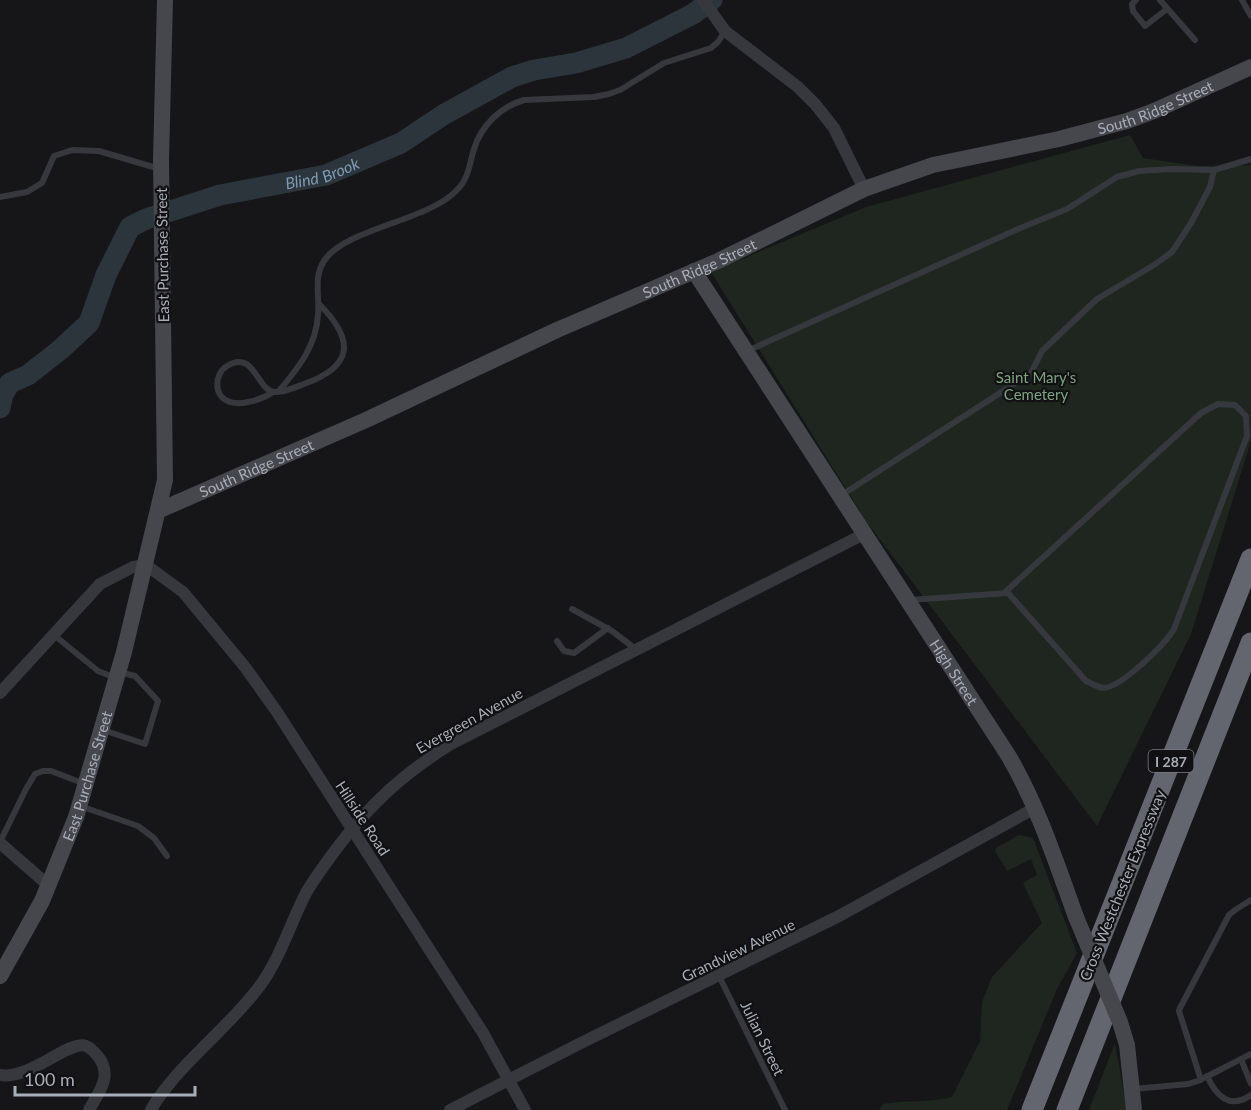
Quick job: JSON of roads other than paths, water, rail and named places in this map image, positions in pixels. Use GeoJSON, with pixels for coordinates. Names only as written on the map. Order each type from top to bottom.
{"type":"FeatureCollection","features":[{"type":"Feature","properties":{"kind":"highway","name":"Cross Westchester Expressway"},"geometry":{"type":"LineString","coordinates":[[1030,1110],[1044,1081],[1251,559]]}},
{"type":"Feature","properties":{"kind":"highway","name":"Cross Westchester Expressway"},"geometry":{"type":"LineString","coordinates":[[1067,1110],[1251,643]]}},
{"type":"Feature","properties":{"kind":"street","name":"East Purchase Street"},"geometry":{"type":"LineString","coordinates":[[0,976],[48,885],[79,806],[118,675],[160,510],[166,456],[161,169],[165,0]]}},
{"type":"Feature","properties":{"kind":"street"},"geometry":{"type":"LineString","coordinates":[[703,0],[726,32],[798,87],[815,104],[834,128],[864,189]]}},
{"type":"Feature","properties":{"kind":"street","name":"South Ridge Street"},"geometry":{"type":"LineString","coordinates":[[160,510],[366,420],[557,330],[694,271],[786,229],[864,189],[933,165],[1071,136],[1127,121],[1251,67]]}},
{"type":"Feature","properties":{"kind":"street","name":"High Street"},"geometry":{"type":"LineString","coordinates":[[694,271],[1021,777],[1120,1022],[1127,1045],[1134,1110]]}},
{"type":"Feature","properties":{"kind":"street","name":"Evergreen Avenue"},"geometry":{"type":"LineString","coordinates":[[151,1110],[195,1054],[232,1018],[260,986],[291,931],[306,894],[319,873],[352,828],[401,778],[430,757],[536,699],[638,650],[864,534]]}},
{"type":"Feature","properties":{"kind":"street"},"geometry":{"type":"LineString","coordinates":[[0,693],[100,584],[133,567],[146,565]]}},
{"type":"Feature","properties":{"kind":"street","name":"Hillside Road"},"geometry":{"type":"LineString","coordinates":[[146,565],[183,592],[245,667],[277,712],[483,1033],[525,1110]]}},
{"type":"Feature","properties":{"kind":"street","name":"Grandview Avenue"},"geometry":{"type":"LineString","coordinates":[[450,1110],[902,883],[1035,808]]}},
{"type":"Feature","properties":{"kind":"street"},"geometry":{"type":"LineString","coordinates":[[0,842],[48,885]]}},
{"type":"Feature","properties":{"kind":"street"},"geometry":{"type":"LineString","coordinates":[[0,1075],[9,1077],[20,1075],[75,1045],[86,1046],[104,1065],[105,1081],[89,1110]]}},
{"type":"Feature","properties":{"kind":"lane"},"geometry":{"type":"LineString","coordinates":[[1136,0],[1132,4],[1133,11],[1145,26],[1167,9]]}},
{"type":"Feature","properties":{"kind":"lane"},"geometry":{"type":"LineString","coordinates":[[1160,0],[1195,40]]}},
{"type":"Feature","properties":{"kind":"lane"},"geometry":{"type":"LineString","coordinates":[[1242,0],[1251,15]]}},
{"type":"Feature","properties":{"kind":"lane"},"geometry":{"type":"LineString","coordinates":[[276,391],[310,350],[316,330],[319,304],[318,277],[325,259],[351,241],[432,207],[451,196],[467,176],[474,147],[486,127],[499,112],[514,103],[534,99],[594,97],[609,94],[620,90],[664,63],[711,48],[726,32]]}},
{"type":"Feature","properties":{"kind":"lane"},"geometry":{"type":"LineString","coordinates":[[0,196],[27,192],[42,183],[54,156],[72,150],[99,151],[161,169]]}},
{"type":"Feature","properties":{"kind":"lane"},"geometry":{"type":"LineString","coordinates":[[746,352],[1067,209],[1117,177],[1139,171],[1214,170],[1251,159]]}},
{"type":"Feature","properties":{"kind":"lane"},"geometry":{"type":"LineString","coordinates":[[839,496],[1031,373],[1042,351],[1097,299],[1172,252],[1210,187],[1214,170]]}},
{"type":"Feature","properties":{"kind":"lane"},"geometry":{"type":"LineString","coordinates":[[276,391],[268,389],[252,368],[241,363],[228,365],[219,373],[217,379],[218,391],[223,398],[231,402],[248,402],[317,379],[332,369],[343,357],[345,350],[343,337],[319,304]]}},
{"type":"Feature","properties":{"kind":"lane"},"geometry":{"type":"LineString","coordinates":[[906,600],[1008,593],[1086,681],[1102,688],[1118,684],[1168,640],[1174,629],[1248,436],[1246,416],[1235,405],[1218,404],[1201,412],[1004,593]]}},
{"type":"Feature","properties":{"kind":"lane"},"geometry":{"type":"LineString","coordinates":[[572,609],[608,628],[638,650]]}},
{"type":"Feature","properties":{"kind":"lane"},"geometry":{"type":"LineString","coordinates":[[557,641],[564,651],[574,652],[608,628]]}},
{"type":"Feature","properties":{"kind":"lane"},"geometry":{"type":"LineString","coordinates":[[53,635],[98,671],[135,676],[158,701],[145,744],[102,730]]}},
{"type":"Feature","properties":{"kind":"lane"},"geometry":{"type":"LineString","coordinates":[[0,842],[35,774],[51,771],[86,784]]}},
{"type":"Feature","properties":{"kind":"lane"},"geometry":{"type":"LineString","coordinates":[[79,806],[138,826],[153,837],[167,856]]}},
{"type":"Feature","properties":{"kind":"lane"},"geometry":{"type":"LineString","coordinates":[[1251,900],[1230,915],[1179,1011],[1204,1078],[1215,1094],[1228,1103],[1234,1104],[1247,1100],[1251,1095]]}},
{"type":"Feature","properties":{"kind":"lane","name":"Julian Street"},"geometry":{"type":"LineString","coordinates":[[719,976],[785,1110]]}},
{"type":"Feature","properties":{"kind":"lane"},"geometry":{"type":"LineString","coordinates":[[1132,1089],[1188,1084],[1251,1054]]}},
{"type":"Feature","properties":{"kind":"lane"},"geometry":{"type":"LineString","coordinates":[[1241,1059],[1251,1084]]}},
{"type":"Feature","properties":{"kind":"waterway","name":"Blind Brook"},"geometry":{"type":"LineString","coordinates":[[0,408],[3,394],[10,383],[28,375],[89,323],[106,275],[130,227],[146,219],[220,195],[326,175],[401,143],[443,115],[512,77],[534,70],[576,63],[626,48],[693,14],[712,0]]}},
{"type":"Feature","properties":{"kind":"park label","name":"Saint Mary's Cemetery"},"geometry":{"type":"Point","coordinates":[1036,386]}}]}
